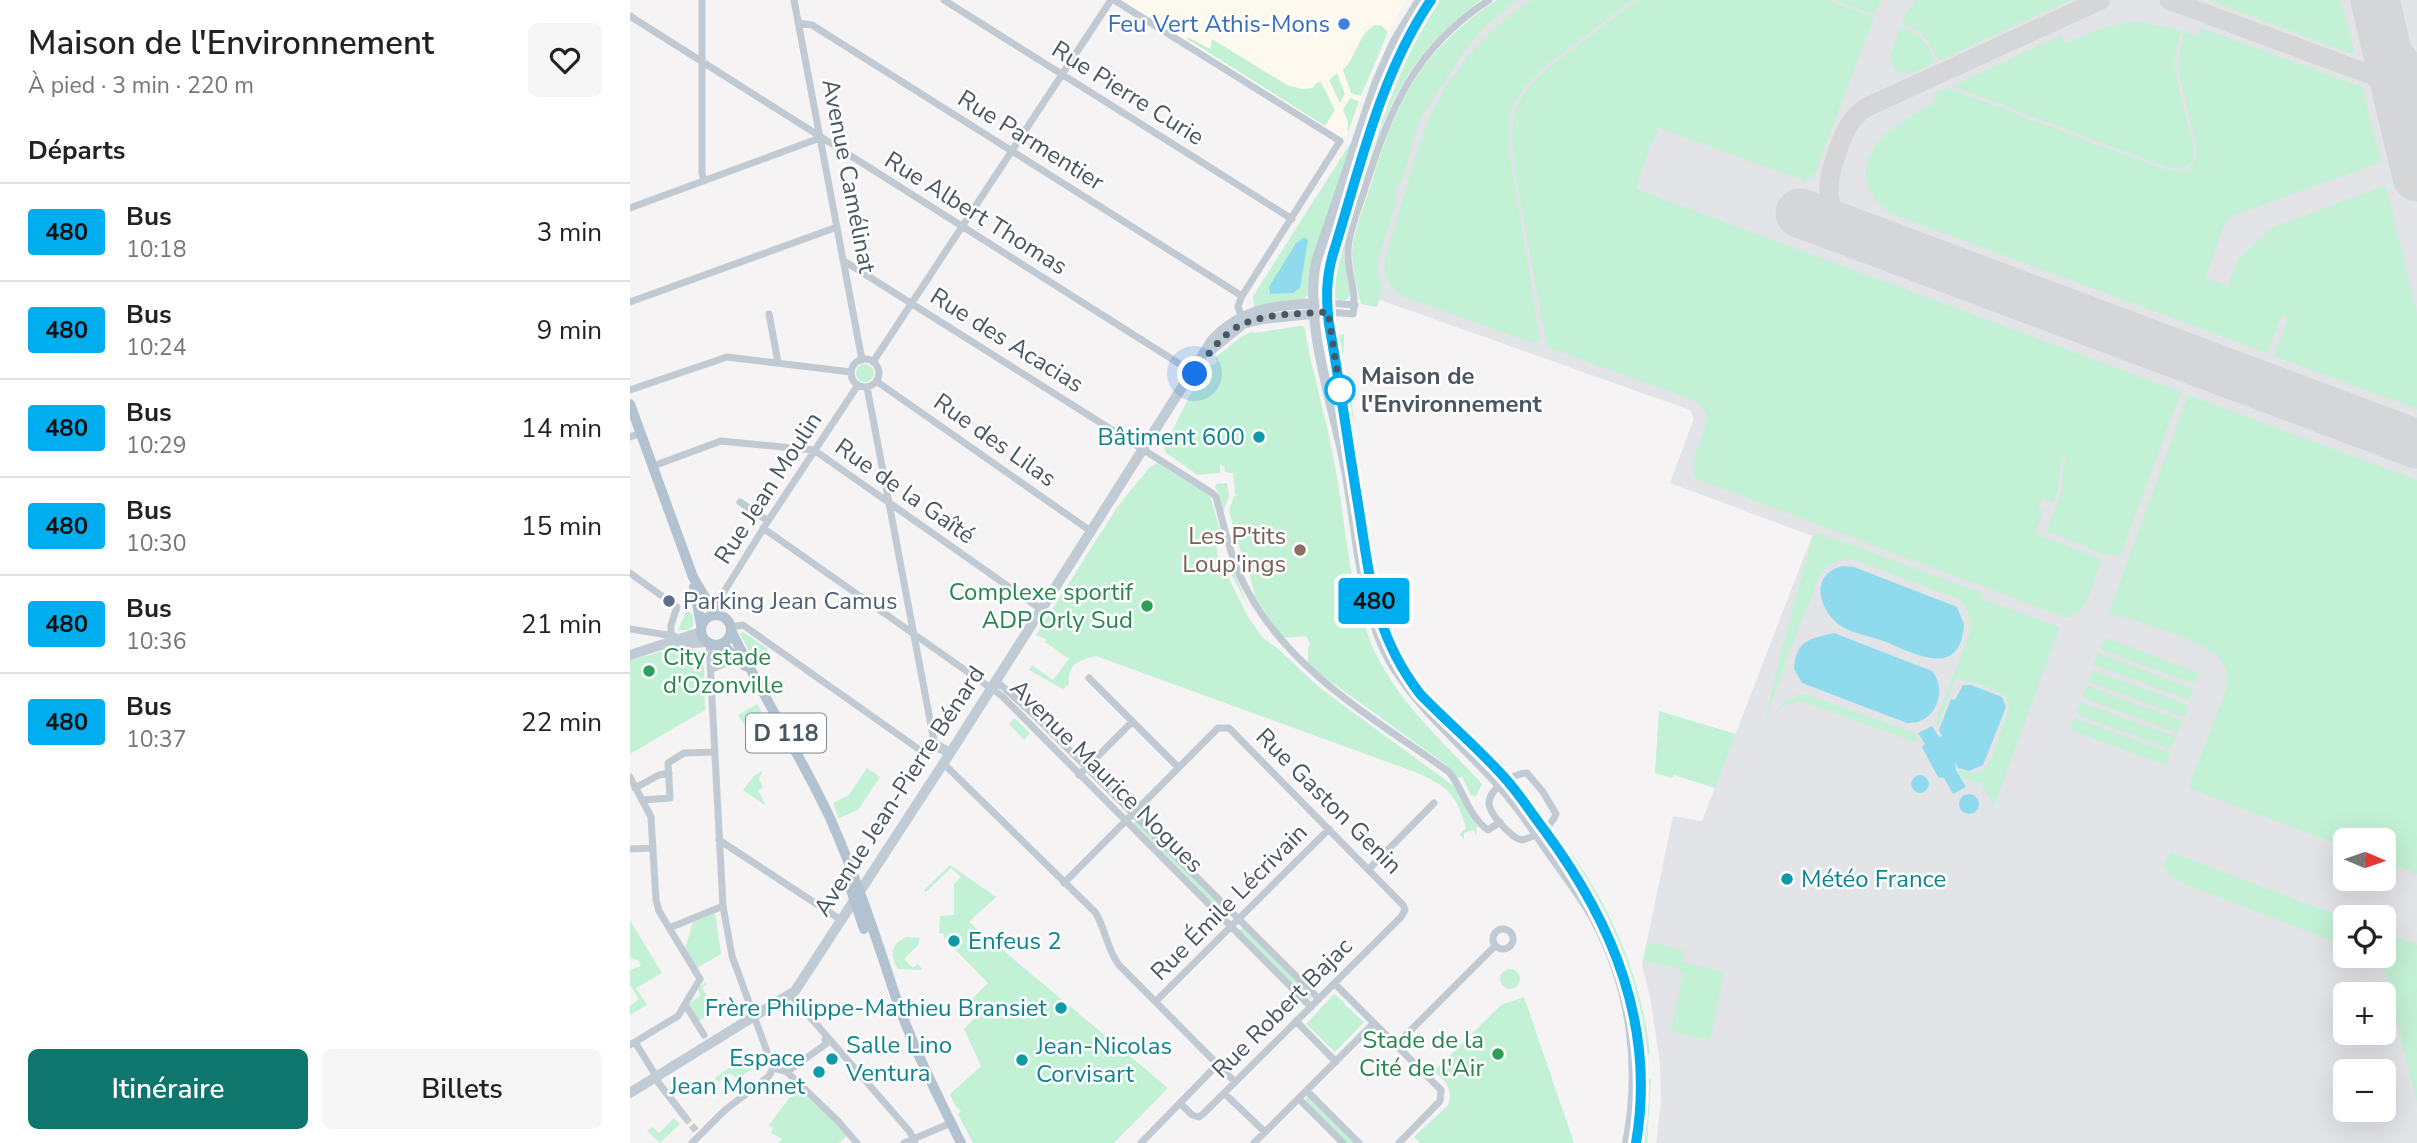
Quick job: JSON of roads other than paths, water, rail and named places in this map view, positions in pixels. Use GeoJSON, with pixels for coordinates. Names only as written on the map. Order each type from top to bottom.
{"type":"FeatureCollection","features":[{"type":"Feature","properties":{"kind":"main road"},"geometry":{"type":"LineString","coordinates":[[1420,0],[1395,41],[1377,82],[1320,248],[1314,276],[1314,308],[1324,372],[1346,467],[1368,600],[1380,640],[1392,664],[1417,698],[1504,783]]}},
{"type":"Feature","properties":{"kind":"main road"},"geometry":{"type":"LineString","coordinates":[[1431,0],[1398,59],[1382,100],[1329,267],[1327,307],[1371,584],[1383,631],[1399,664],[1420,694],[1504,783],[1599,915],[1626,984],[1639,1057],[1640,1105],[1636,1143]]}},
{"type":"Feature","properties":{"kind":"main road","name":"Avenue Jean-Pierre Bénard"},"geometry":{"type":"LineString","coordinates":[[791,995],[1110,503],[1125,488],[1212,340],[1225,327],[1242,320],[1263,319],[1327,307]]}},
{"type":"Feature","properties":{"kind":"main road"},"geometry":{"type":"LineString","coordinates":[[630,404],[635,435],[653,466],[693,577],[701,629],[714,643]]}},
{"type":"Feature","properties":{"kind":"main road"},"geometry":{"type":"LineString","coordinates":[[673,639],[714,643],[729,637],[731,629],[725,617],[716,614],[693,577]]}},
{"type":"Feature","properties":{"kind":"main road"},"geometry":{"type":"LineString","coordinates":[[630,655],[701,629],[706,618],[716,614]]}},
{"type":"Feature","properties":{"kind":"main road","name":"D 118"},"geometry":{"type":"LineString","coordinates":[[731,629],[749,669],[792,743],[821,802],[856,895],[877,961],[961,1143]]}},
{"type":"Feature","properties":{"kind":"main road","name":"D 118"},"geometry":{"type":"LineString","coordinates":[[714,643],[749,669]]}},
{"type":"Feature","properties":{"kind":"main road"},"geometry":{"type":"LineString","coordinates":[[937,746],[946,758]]}},
{"type":"Feature","properties":{"kind":"main road"},"geometry":{"type":"LineString","coordinates":[[1539,831],[1595,919],[1612,957],[1622,989],[1634,1058],[1633,1097],[1627,1143]]}},
{"type":"Feature","properties":{"kind":"main road"},"geometry":{"type":"LineString","coordinates":[[630,1093],[705,1038],[791,995]]}},
{"type":"Feature","properties":{"kind":"street"},"geometry":{"type":"LineString","coordinates":[[702,0],[704,181]]}},
{"type":"Feature","properties":{"kind":"street","name":"Avenue Camélinat"},"geometry":{"type":"LineString","coordinates":[[794,0],[862,360]]}},
{"type":"Feature","properties":{"kind":"street","name":"Rue Pierre Curie"},"geometry":{"type":"LineString","coordinates":[[944,0],[1292,219]]}},
{"type":"Feature","properties":{"kind":"street"},"geometry":{"type":"LineString","coordinates":[[873,362],[1112,0],[1340,142],[1242,296],[1238,306],[1242,320]]}},
{"type":"Feature","properties":{"kind":"street"},"geometry":{"type":"LineString","coordinates":[[1327,307],[1354,309],[1355,293],[1349,264],[1349,244],[1387,122],[1403,89],[1426,56],[1456,25],[1489,0]]}},
{"type":"Feature","properties":{"kind":"street","name":"Rue Albert Thomas"},"geometry":{"type":"LineString","coordinates":[[630,16],[1193,373]]}},
{"type":"Feature","properties":{"kind":"street","name":"Rue Parmentier"},"geometry":{"type":"LineString","coordinates":[[798,23],[812,25],[1242,296]]}},
{"type":"Feature","properties":{"kind":"street"},"geometry":{"type":"LineString","coordinates":[[630,208],[820,138]]}},
{"type":"Feature","properties":{"kind":"street"},"geometry":{"type":"LineString","coordinates":[[630,302],[837,227]]}},
{"type":"Feature","properties":{"kind":"street","name":"Rue des Acacias"},"geometry":{"type":"LineString","coordinates":[[844,261],[1205,487],[1216,497],[1228,544],[1246,588],[1263,617],[1295,657],[1321,680],[1449,772],[1474,816],[1485,828],[1489,830],[1500,822]]}},
{"type":"Feature","properties":{"kind":"street"},"geometry":{"type":"LineString","coordinates":[[769,314],[778,362]]}},
{"type":"Feature","properties":{"kind":"street"},"geometry":{"type":"LineString","coordinates":[[630,390],[722,357],[851,372]]}},
{"type":"Feature","properties":{"kind":"street"},"geometry":{"type":"LineString","coordinates":[[862,360],[873,362],[878,373],[876,381],[867,387],[852,380],[851,372],[855,364],[862,360]]}},
{"type":"Feature","properties":{"kind":"street","name":"Rue des Lilas"},"geometry":{"type":"LineString","coordinates":[[876,381],[1091,532]]}},
{"type":"Feature","properties":{"kind":"street","name":"Rue Jean Moulin"},"geometry":{"type":"LineString","coordinates":[[716,614],[717,603],[858,385]]}},
{"type":"Feature","properties":{"kind":"street"},"geometry":{"type":"LineString","coordinates":[[731,629],[743,625],[920,750],[929,751],[937,746],[867,387]]}},
{"type":"Feature","properties":{"kind":"street","name":"Rue de la Gaîté"},"geometry":{"type":"LineString","coordinates":[[653,466],[720,441],[814,450],[1042,610]]}},
{"type":"Feature","properties":{"kind":"street"},"geometry":{"type":"LineString","coordinates":[[740,502],[915,635],[992,688]]}},
{"type":"Feature","properties":{"kind":"street"},"geometry":{"type":"LineString","coordinates":[[630,573],[677,607],[671,625],[673,639],[630,629]]}},
{"type":"Feature","properties":{"kind":"street"},"geometry":{"type":"LineString","coordinates":[[714,643],[712,671],[723,906],[732,956],[749,1018],[773,1069]]}},
{"type":"Feature","properties":{"kind":"street"},"geometry":{"type":"LineString","coordinates":[[712,671],[737,658]]}},
{"type":"Feature","properties":{"kind":"street"},"geometry":{"type":"LineString","coordinates":[[1064,883],[1178,767],[1089,678]]}},
{"type":"Feature","properties":{"kind":"street","name":"Avenue Maurice Nogues"},"geometry":{"type":"LineString","coordinates":[[1311,1007],[992,688],[1001,685],[1319,999]]}},
{"type":"Feature","properties":{"kind":"street"},"geometry":{"type":"LineString","coordinates":[[1079,775],[1132,722]]}},
{"type":"Feature","properties":{"kind":"street","name":"Rue Gaston Genin"},"geometry":{"type":"LineString","coordinates":[[1178,767],[1218,729],[1229,728],[1402,902],[1404,908]]}},
{"type":"Feature","properties":{"kind":"street"},"geometry":{"type":"LineString","coordinates":[[642,800],[670,798],[668,763],[684,753],[715,752]]}},
{"type":"Feature","properties":{"kind":"street"},"geometry":{"type":"LineString","coordinates":[[946,758],[1064,883],[1095,912],[1103,925],[1114,958],[1235,1082]]}},
{"type":"Feature","properties":{"kind":"street"},"geometry":{"type":"LineString","coordinates":[[635,788],[659,775],[669,773]]}},
{"type":"Feature","properties":{"kind":"street"},"geometry":{"type":"LineString","coordinates":[[1523,773],[1532,776],[1556,811],[1555,818],[1528,839],[1518,840],[1511,836],[1489,803],[1491,796],[1504,783],[1523,773]]}},
{"type":"Feature","properties":{"kind":"street"},"geometry":{"type":"LineString","coordinates":[[630,776],[651,817],[656,900],[669,928],[700,979],[678,1016],[633,1043],[685,1117]]}},
{"type":"Feature","properties":{"kind":"street"},"geometry":{"type":"LineString","coordinates":[[1369,869],[1434,803]]}},
{"type":"Feature","properties":{"kind":"street","name":"Rue Émile Lécrivain"},"geometry":{"type":"LineString","coordinates":[[1156,1001],[1329,829]]}},
{"type":"Feature","properties":{"kind":"street"},"geometry":{"type":"LineString","coordinates":[[719,840],[841,920]]}},
{"type":"Feature","properties":{"kind":"street"},"geometry":{"type":"LineString","coordinates":[[630,849],[653,848]]}},
{"type":"Feature","properties":{"kind":"street"},"geometry":{"type":"LineString","coordinates":[[669,928],[723,906]]}},
{"type":"Feature","properties":{"kind":"street","name":"Rue Robert Bajac"},"geometry":{"type":"LineString","coordinates":[[1180,1103],[1192,1115],[1199,1116],[1404,914],[1404,908]]}},
{"type":"Feature","properties":{"kind":"street"},"geometry":{"type":"LineString","coordinates":[[1396,1045],[1495,946]]}},
{"type":"Feature","properties":{"kind":"street"},"geometry":{"type":"LineString","coordinates":[[1335,984],[1439,1087],[1442,1094],[1438,1103],[1399,1143]]}},
{"type":"Feature","properties":{"kind":"street"},"geometry":{"type":"LineString","coordinates":[[791,995],[886,1103],[910,1132],[914,1141]]}},
{"type":"Feature","properties":{"kind":"street"},"geometry":{"type":"LineString","coordinates":[[685,1004],[705,1038]]}},
{"type":"Feature","properties":{"kind":"street"},"geometry":{"type":"LineString","coordinates":[[1296,1021],[1336,1062]]}},
{"type":"Feature","properties":{"kind":"street"},"geometry":{"type":"LineString","coordinates":[[1254,1143],[1374,1023]]}},
{"type":"Feature","properties":{"kind":"street"},"geometry":{"type":"LineString","coordinates":[[787,1072],[826,1044],[825,1040]]}},
{"type":"Feature","properties":{"kind":"street"},"geometry":{"type":"LineString","coordinates":[[1141,1143],[1217,1065]]}},
{"type":"Feature","properties":{"kind":"street"},"geometry":{"type":"LineString","coordinates":[[773,1069],[787,1072],[857,1143]]}},
{"type":"Feature","properties":{"kind":"street"},"geometry":{"type":"LineString","coordinates":[[692,1143],[698,1133],[769,1076],[773,1069]]}},
{"type":"Feature","properties":{"kind":"street"},"geometry":{"type":"LineString","coordinates":[[1307,1091],[1359,1143]]}},
{"type":"Feature","properties":{"kind":"street"},"geometry":{"type":"LineString","coordinates":[[1224,1093],[1265,1132]]}},
{"type":"Feature","properties":{"kind":"street"},"geometry":{"type":"LineString","coordinates":[[1299,1099],[1343,1143]]}},
{"type":"Feature","properties":{"kind":"street"},"geometry":{"type":"LineString","coordinates":[[904,1143],[951,1123]]}},
{"type":"Feature","properties":{"kind":"water"},"geometry":{"type":"Polygon","coordinates":[[[1305,237],[1308,240],[1300,288],[1293,293],[1270,294],[1269,287],[1296,243],[1305,237]]]}},
{"type":"Feature","properties":{"kind":"water"},"geometry":{"type":"Polygon","coordinates":[[[1843,566],[1854,567],[1957,607],[1964,624],[1961,642],[1954,652],[1945,658],[1922,656],[1838,624],[1826,609],[1821,592],[1825,576],[1843,566]]]}},
{"type":"Feature","properties":{"kind":"water"},"geometry":{"type":"Polygon","coordinates":[[[1834,633],[1932,671],[1937,679],[1939,697],[1931,713],[1925,719],[1907,723],[1802,683],[1794,669],[1801,646],[1818,637],[1834,633]]]}},
{"type":"Feature","properties":{"kind":"water"},"geometry":{"type":"Polygon","coordinates":[[[1963,685],[1971,685],[2002,697],[2006,707],[1983,765],[1969,771],[1958,768],[1955,762],[1956,770],[1966,787],[1953,794],[1944,778],[1938,777],[1922,747],[1925,744],[1918,733],[1932,726],[1939,737],[1942,736],[1939,730],[1951,699],[1955,700],[1963,685]]]}},
{"type":"Feature","properties":{"kind":"water"},"geometry":{"type":"Polygon","coordinates":[[[1920,775],[1926,778],[1929,784],[1926,790],[1920,793],[1914,790],[1911,784],[1914,778],[1920,775]]]}},
{"type":"Feature","properties":{"kind":"water"},"geometry":{"type":"Polygon","coordinates":[[[1969,794],[1976,797],[1979,804],[1976,811],[1969,814],[1962,811],[1959,804],[1962,797],[1969,794]]]}},
{"type":"Feature","properties":{"kind":"tunnel"},"geometry":{"type":"LineString","coordinates":[[685,1117],[697,1132]]}},
{"type":"Feature","properties":{"kind":"place","name":"Feu Vert Athis-Mons"},"geometry":{"type":"Point","coordinates":[1344,24]}},
{"type":"Feature","properties":{"kind":"place","name":"Maison de l'Environnement"},"geometry":{"type":"Point","coordinates":[1340,390]}},
{"type":"Feature","properties":{"kind":"place","name":"Bâtiment 600"},"geometry":{"type":"Point","coordinates":[1259,437]}},
{"type":"Feature","properties":{"kind":"place","name":"Les P'tits Loup'ings"},"geometry":{"type":"Point","coordinates":[1300,550]}},
{"type":"Feature","properties":{"kind":"place","name":"Parking Jean Camus"},"geometry":{"type":"Point","coordinates":[669,601]}},
{"type":"Feature","properties":{"kind":"place","name":"Complexe sportif ADP Orly Sud"},"geometry":{"type":"Point","coordinates":[1147,606]}},
{"type":"Feature","properties":{"kind":"place","name":"City stade d'Ozonville"},"geometry":{"type":"Point","coordinates":[649,671]}},
{"type":"Feature","properties":{"kind":"place","name":"Météo France"},"geometry":{"type":"Point","coordinates":[1787,879]}},
{"type":"Feature","properties":{"kind":"place","name":"Enfeus 2"},"geometry":{"type":"Point","coordinates":[954,941]}},
{"type":"Feature","properties":{"kind":"place","name":"Frère Philippe-Mathieu Bransiet"},"geometry":{"type":"Point","coordinates":[1061,1008]}},
{"type":"Feature","properties":{"kind":"place","name":"Stade de la Cité de l'Air"},"geometry":{"type":"Point","coordinates":[1498,1054]}},
{"type":"Feature","properties":{"kind":"place","name":"Salle Lino Ventura"},"geometry":{"type":"Point","coordinates":[832,1059]}},
{"type":"Feature","properties":{"kind":"place","name":"Jean-Nicolas Corvisart"},"geometry":{"type":"Point","coordinates":[1022,1060]}},
{"type":"Feature","properties":{"kind":"place","name":"Espace Jean Monnet"},"geometry":{"type":"Point","coordinates":[819,1072]}}]}
